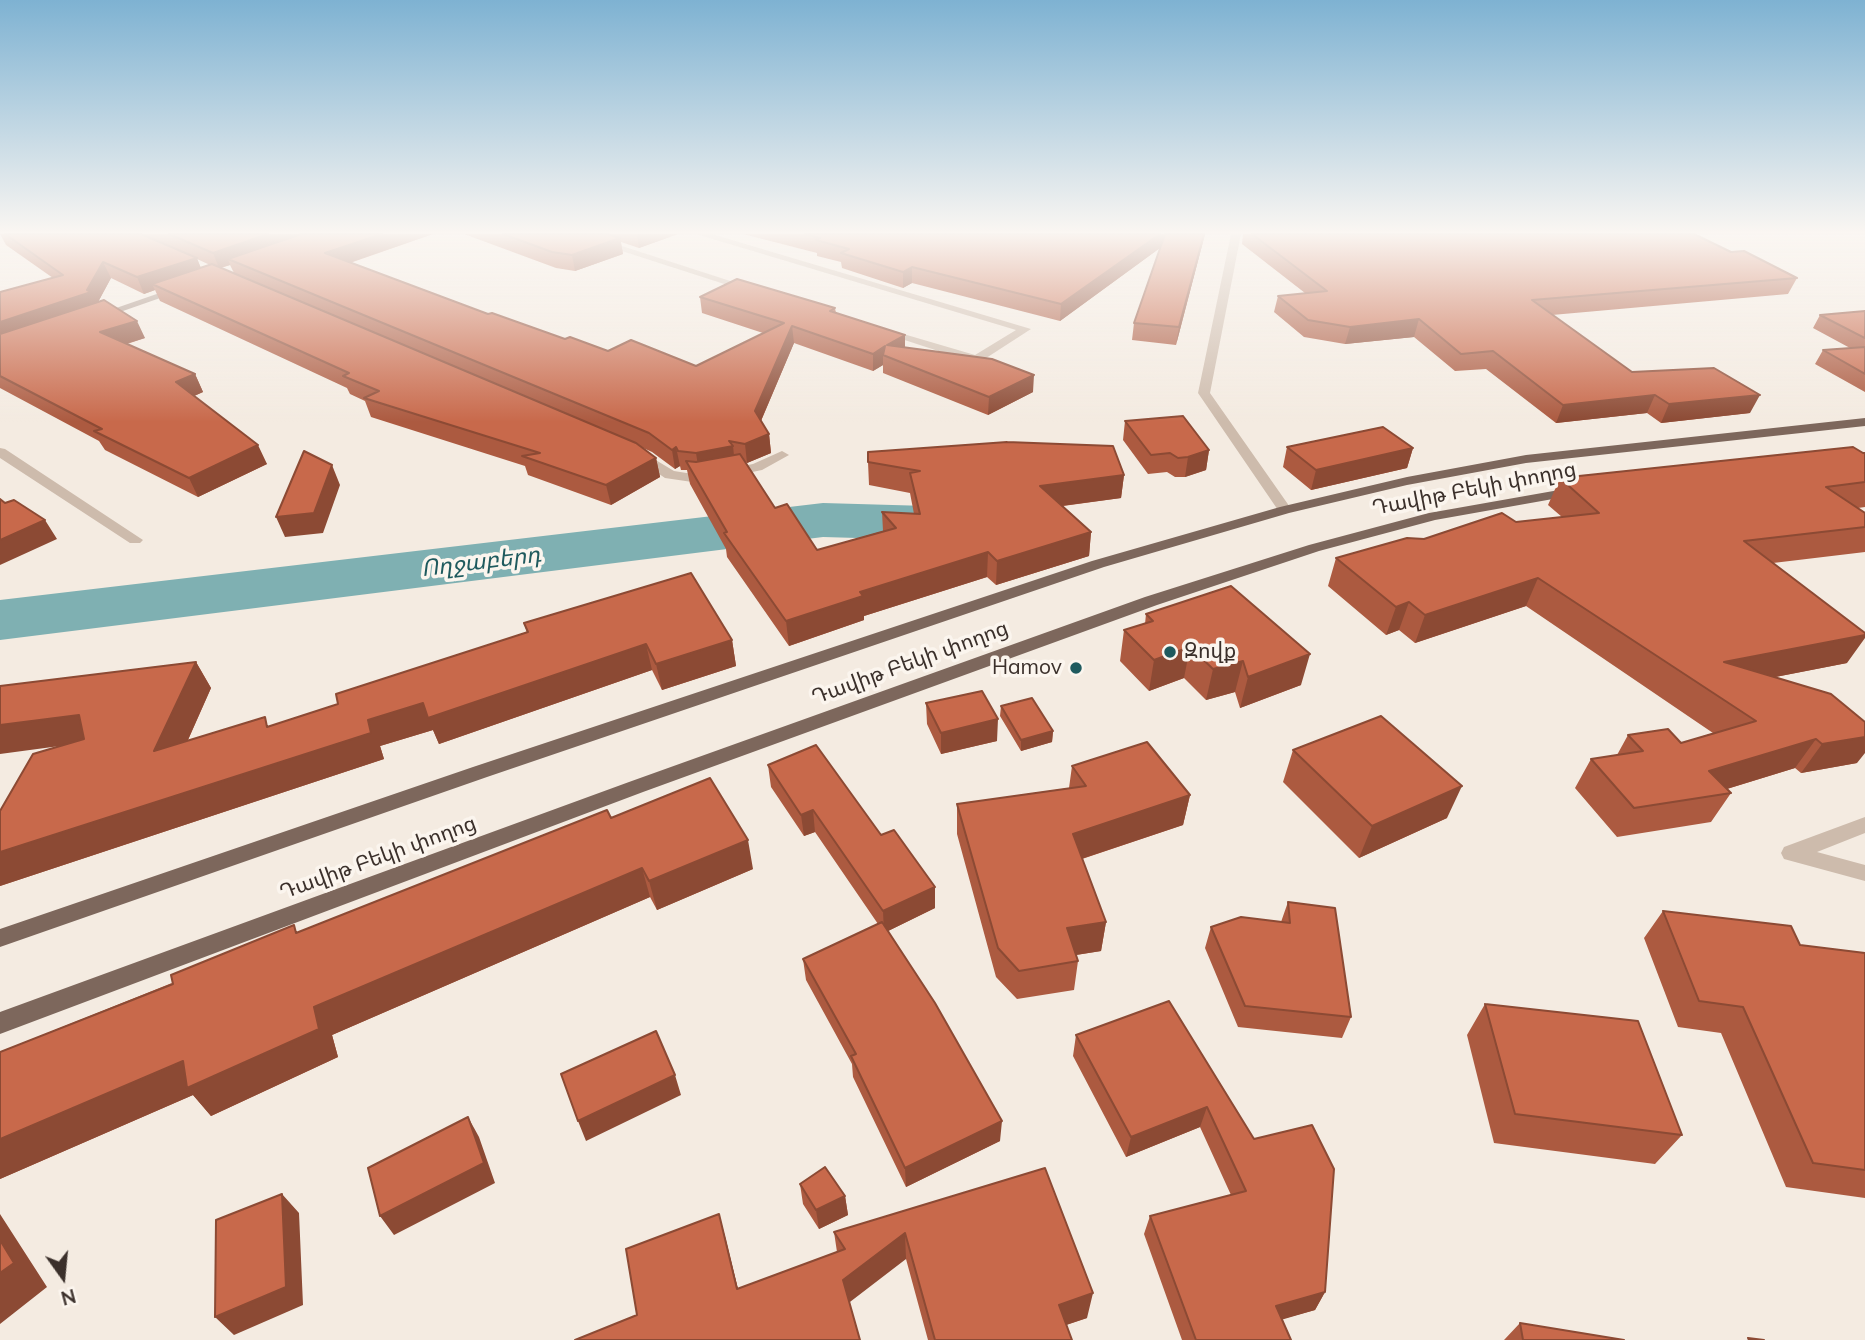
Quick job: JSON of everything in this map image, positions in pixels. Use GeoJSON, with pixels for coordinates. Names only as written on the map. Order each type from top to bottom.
{"type":"FeatureCollection","features":[{"type":"Feature","properties":{"kind":"main road","name":"Դավիթ Բեկի փողոց"},"geometry":{"type":"LineString","coordinates":[[0,938],[480,772],[1098,564],[1285,510],[1407,481],[1525,459],[1865,422]]}},
{"type":"Feature","properties":{"kind":"main road","name":"Դավիթ Բեկի փողոց"},"geometry":{"type":"LineString","coordinates":[[0,1023],[636,787],[1164,597],[1314,548],[1434,516],[1588,489]]}},
{"type":"Feature","properties":{"kind":"street"},"geometry":{"type":"LineString","coordinates":[[90,319],[157,297]]}},
{"type":"Feature","properties":{"kind":"street"},"geometry":{"type":"LineString","coordinates":[[872,327],[976,359],[1025,329],[914,297]]}},
{"type":"Feature","properties":{"kind":"street"},"geometry":{"type":"LineString","coordinates":[[1223,297],[1204,393],[1285,510]]}},
{"type":"Feature","properties":{"kind":"street"},"geometry":{"type":"LineString","coordinates":[[621,446],[646,457],[670,475],[699,479],[757,467],[782,455]]}},
{"type":"Feature","properties":{"kind":"street"},"geometry":{"type":"LineString","coordinates":[[0,452],[135,540]]}},
{"type":"Feature","properties":{"kind":"street"},"geometry":{"type":"LineString","coordinates":[[1865,825],[1791,853],[1865,873]]}},
{"type":"Feature","properties":{"kind":"building"},"geometry":{"type":"Polygon","coordinates":[[[0,297],[77,297],[0,322],[0,297]]]}},
{"type":"Feature","properties":{"kind":"building"},"geometry":{"type":"Polygon","coordinates":[[[180,297],[289,297],[636,443],[656,458],[606,485],[522,456],[540,453],[364,398],[379,391],[343,376],[349,373],[180,297]]]}},
{"type":"Feature","properties":{"kind":"building"},"geometry":{"type":"Polygon","coordinates":[[[319,297],[441,297],[488,314],[492,313],[565,339],[570,337],[608,351],[631,340],[696,366],[784,323],[700,297],[796,297],[835,308],[830,311],[905,335],[887,345],[992,359],[1034,375],[989,397],[883,355],[885,346],[873,354],[792,326],[755,411],[769,434],[745,444],[729,441],[733,446],[696,453],[678,451],[676,447],[672,450],[649,433],[319,297]]]}},
{"type":"Feature","properties":{"kind":"building"},"geometry":{"type":"Polygon","coordinates":[[[1031,297],[1072,297],[1061,304],[1031,297]]]}},
{"type":"Feature","properties":{"kind":"building"},"geometry":{"type":"Polygon","coordinates":[[[1143,297],[1187,297],[1179,327],[1134,323],[1143,297]]]}},
{"type":"Feature","properties":{"kind":"building"},"geometry":{"type":"Polygon","coordinates":[[[1279,297],[1574,297],[1532,300],[1632,372],[1714,368],[1760,395],[1669,404],[1655,395],[1563,405],[1493,351],[1461,354],[1419,319],[1350,327],[1308,320],[1279,297]]]}},
{"type":"Feature","properties":{"kind":"building"},"geometry":{"type":"Polygon","coordinates":[[[104,300],[137,321],[100,332],[195,374],[176,382],[258,445],[189,478],[94,431],[102,429],[0,376],[0,334],[104,300]]]}},
{"type":"Feature","properties":{"kind":"building"},"geometry":{"type":"Polygon","coordinates":[[[1865,311],[1865,338],[1820,315],[1865,311]]]}},
{"type":"Feature","properties":{"kind":"building"},"geometry":{"type":"Polygon","coordinates":[[[1865,347],[1865,374],[1823,350],[1865,347]]]}},
{"type":"Feature","properties":{"kind":"building"},"geometry":{"type":"Polygon","coordinates":[[[1183,416],[1209,450],[1178,458],[1170,453],[1151,455],[1125,421],[1183,416]]]}},
{"type":"Feature","properties":{"kind":"building"},"geometry":{"type":"Polygon","coordinates":[[[1383,427],[1413,448],[1316,470],[1287,447],[1383,427]]]}},
{"type":"Feature","properties":{"kind":"building"},"geometry":{"type":"Polygon","coordinates":[[[1007,442],[1113,446],[1124,475],[1040,486],[1091,532],[997,561],[988,552],[860,592],[863,596],[786,621],[724,533],[727,532],[686,461],[696,462],[740,454],[775,508],[787,504],[817,550],[896,528],[882,512],[920,514],[910,473],[920,471],[868,462],[868,452],[1007,442]]]}},
{"type":"Feature","properties":{"kind":"building"},"geometry":{"type":"Polygon","coordinates":[[[1853,447],[1865,453],[1865,482],[1826,487],[1865,513],[1865,527],[1744,541],[1865,635],[1724,662],[1831,694],[1865,722],[1865,737],[1822,744],[1816,739],[1709,771],[1731,793],[1634,808],[1591,759],[1643,751],[1628,735],[1668,729],[1681,743],[1756,721],[1538,578],[1425,615],[1409,602],[1396,607],[1336,558],[1407,538],[1424,539],[1502,513],[1516,522],[1599,513],[1560,478],[1853,447]]]}},
{"type":"Feature","properties":{"kind":"building"},"geometry":{"type":"Polygon","coordinates":[[[304,451],[332,465],[314,513],[276,517],[304,451]]]}},
{"type":"Feature","properties":{"kind":"building"},"geometry":{"type":"Polygon","coordinates":[[[0,499],[5,503],[14,500],[45,520],[0,540],[0,499]]]}},
{"type":"Feature","properties":{"kind":"building"},"geometry":{"type":"Polygon","coordinates":[[[691,573],[732,640],[656,664],[646,644],[428,718],[423,703],[368,720],[371,733],[0,852],[0,811],[33,754],[84,739],[79,715],[0,725],[0,686],[196,662],[154,751],[265,717],[267,727],[338,704],[336,694],[528,632],[524,623],[691,573]]]}},
{"type":"Feature","properties":{"kind":"building"},"geometry":{"type":"Polygon","coordinates":[[[1231,586],[1310,654],[1248,677],[1243,661],[1213,669],[1190,647],[1154,660],[1124,630],[1153,621],[1146,614],[1231,586]]]}},
{"type":"Feature","properties":{"kind":"building"},"geometry":{"type":"Polygon","coordinates":[[[982,691],[998,719],[941,733],[926,703],[982,691]]]}},
{"type":"Feature","properties":{"kind":"building"},"geometry":{"type":"Polygon","coordinates":[[[1032,698],[1053,731],[1021,740],[1001,706],[1032,698]]]}},
{"type":"Feature","properties":{"kind":"building"},"geometry":{"type":"Polygon","coordinates":[[[1381,716],[1462,786],[1372,826],[1293,750],[1381,716]]]}},
{"type":"Feature","properties":{"kind":"building"},"geometry":{"type":"Polygon","coordinates":[[[1147,742],[1190,795],[1073,834],[1106,922],[1067,928],[1078,961],[1019,971],[998,948],[957,804],[1086,786],[1072,766],[1147,742]]]}},
{"type":"Feature","properties":{"kind":"building"},"geometry":{"type":"Polygon","coordinates":[[[816,745],[881,835],[894,830],[935,887],[883,911],[813,810],[801,815],[768,765],[816,745]]]}},
{"type":"Feature","properties":{"kind":"building"},"geometry":{"type":"Polygon","coordinates":[[[710,778],[748,840],[649,881],[642,868],[314,1007],[319,1029],[187,1088],[183,1061],[0,1139],[0,1052],[173,984],[171,975],[294,925],[296,933],[607,810],[611,818],[710,778]]]}},
{"type":"Feature","properties":{"kind":"building"},"geometry":{"type":"Polygon","coordinates":[[[1288,902],[1335,908],[1351,1017],[1245,1006],[1211,927],[1241,917],[1290,923],[1288,902]]]}},
{"type":"Feature","properties":{"kind":"building"},"geometry":{"type":"Polygon","coordinates":[[[1663,911],[1791,926],[1800,945],[1865,953],[1865,1170],[1813,1163],[1743,1007],[1699,1001],[1663,911]]]}},
{"type":"Feature","properties":{"kind":"building"},"geometry":{"type":"Polygon","coordinates":[[[882,922],[935,1003],[1002,1121],[905,1168],[851,1056],[856,1054],[803,959],[882,922]]]}},
{"type":"Feature","properties":{"kind":"building"},"geometry":{"type":"Polygon","coordinates":[[[1169,1001],[1254,1139],[1312,1125],[1334,1169],[1325,1292],[1276,1306],[1291,1340],[1196,1340],[1150,1216],[1246,1191],[1207,1107],[1131,1137],[1076,1035],[1169,1001]]]}},
{"type":"Feature","properties":{"kind":"building"},"geometry":{"type":"Polygon","coordinates":[[[1485,1004],[1638,1021],[1682,1135],[1515,1114],[1485,1004]]]}},
{"type":"Feature","properties":{"kind":"building"},"geometry":{"type":"Polygon","coordinates":[[[656,1031],[675,1075],[578,1121],[561,1074],[656,1031]]]}},
{"type":"Feature","properties":{"kind":"building"},"geometry":{"type":"Polygon","coordinates":[[[468,1117],[484,1163],[380,1216],[368,1168],[468,1117]]]}},
{"type":"Feature","properties":{"kind":"building"},"geometry":{"type":"Polygon","coordinates":[[[825,1167],[845,1196],[816,1210],[800,1184],[825,1167]]]}},
{"type":"Feature","properties":{"kind":"building"},"geometry":{"type":"Polygon","coordinates":[[[1045,1168],[1093,1293],[1059,1305],[1072,1340],[935,1340],[905,1233],[843,1280],[860,1340],[575,1340],[637,1315],[626,1249],[719,1214],[737,1289],[845,1249],[834,1232],[1045,1168]]]}},
{"type":"Feature","properties":{"kind":"building"},"geometry":{"type":"Polygon","coordinates":[[[282,1194],[286,1287],[215,1317],[216,1220],[282,1194]]]}},
{"type":"Feature","properties":{"kind":"building"},"geometry":{"type":"Polygon","coordinates":[[[0,1240],[14,1263],[0,1273],[0,1240]]]}},
{"type":"Feature","properties":{"kind":"building"},"geometry":{"type":"Polygon","coordinates":[[[1520,1323],[1624,1340],[1523,1340],[1520,1323]]]}},
{"type":"Feature","properties":{"kind":"waterway","name":"Ողջաբերդ"},"geometry":{"type":"LineString","coordinates":[[0,620],[823,520],[962,524]]}},
{"type":"Feature","properties":{"kind":"place","name":"Զովք"},"geometry":{"type":"Point","coordinates":[1170,652]}},
{"type":"Feature","properties":{"kind":"place","name":"Hamov"},"geometry":{"type":"Point","coordinates":[1076,668]}}]}
